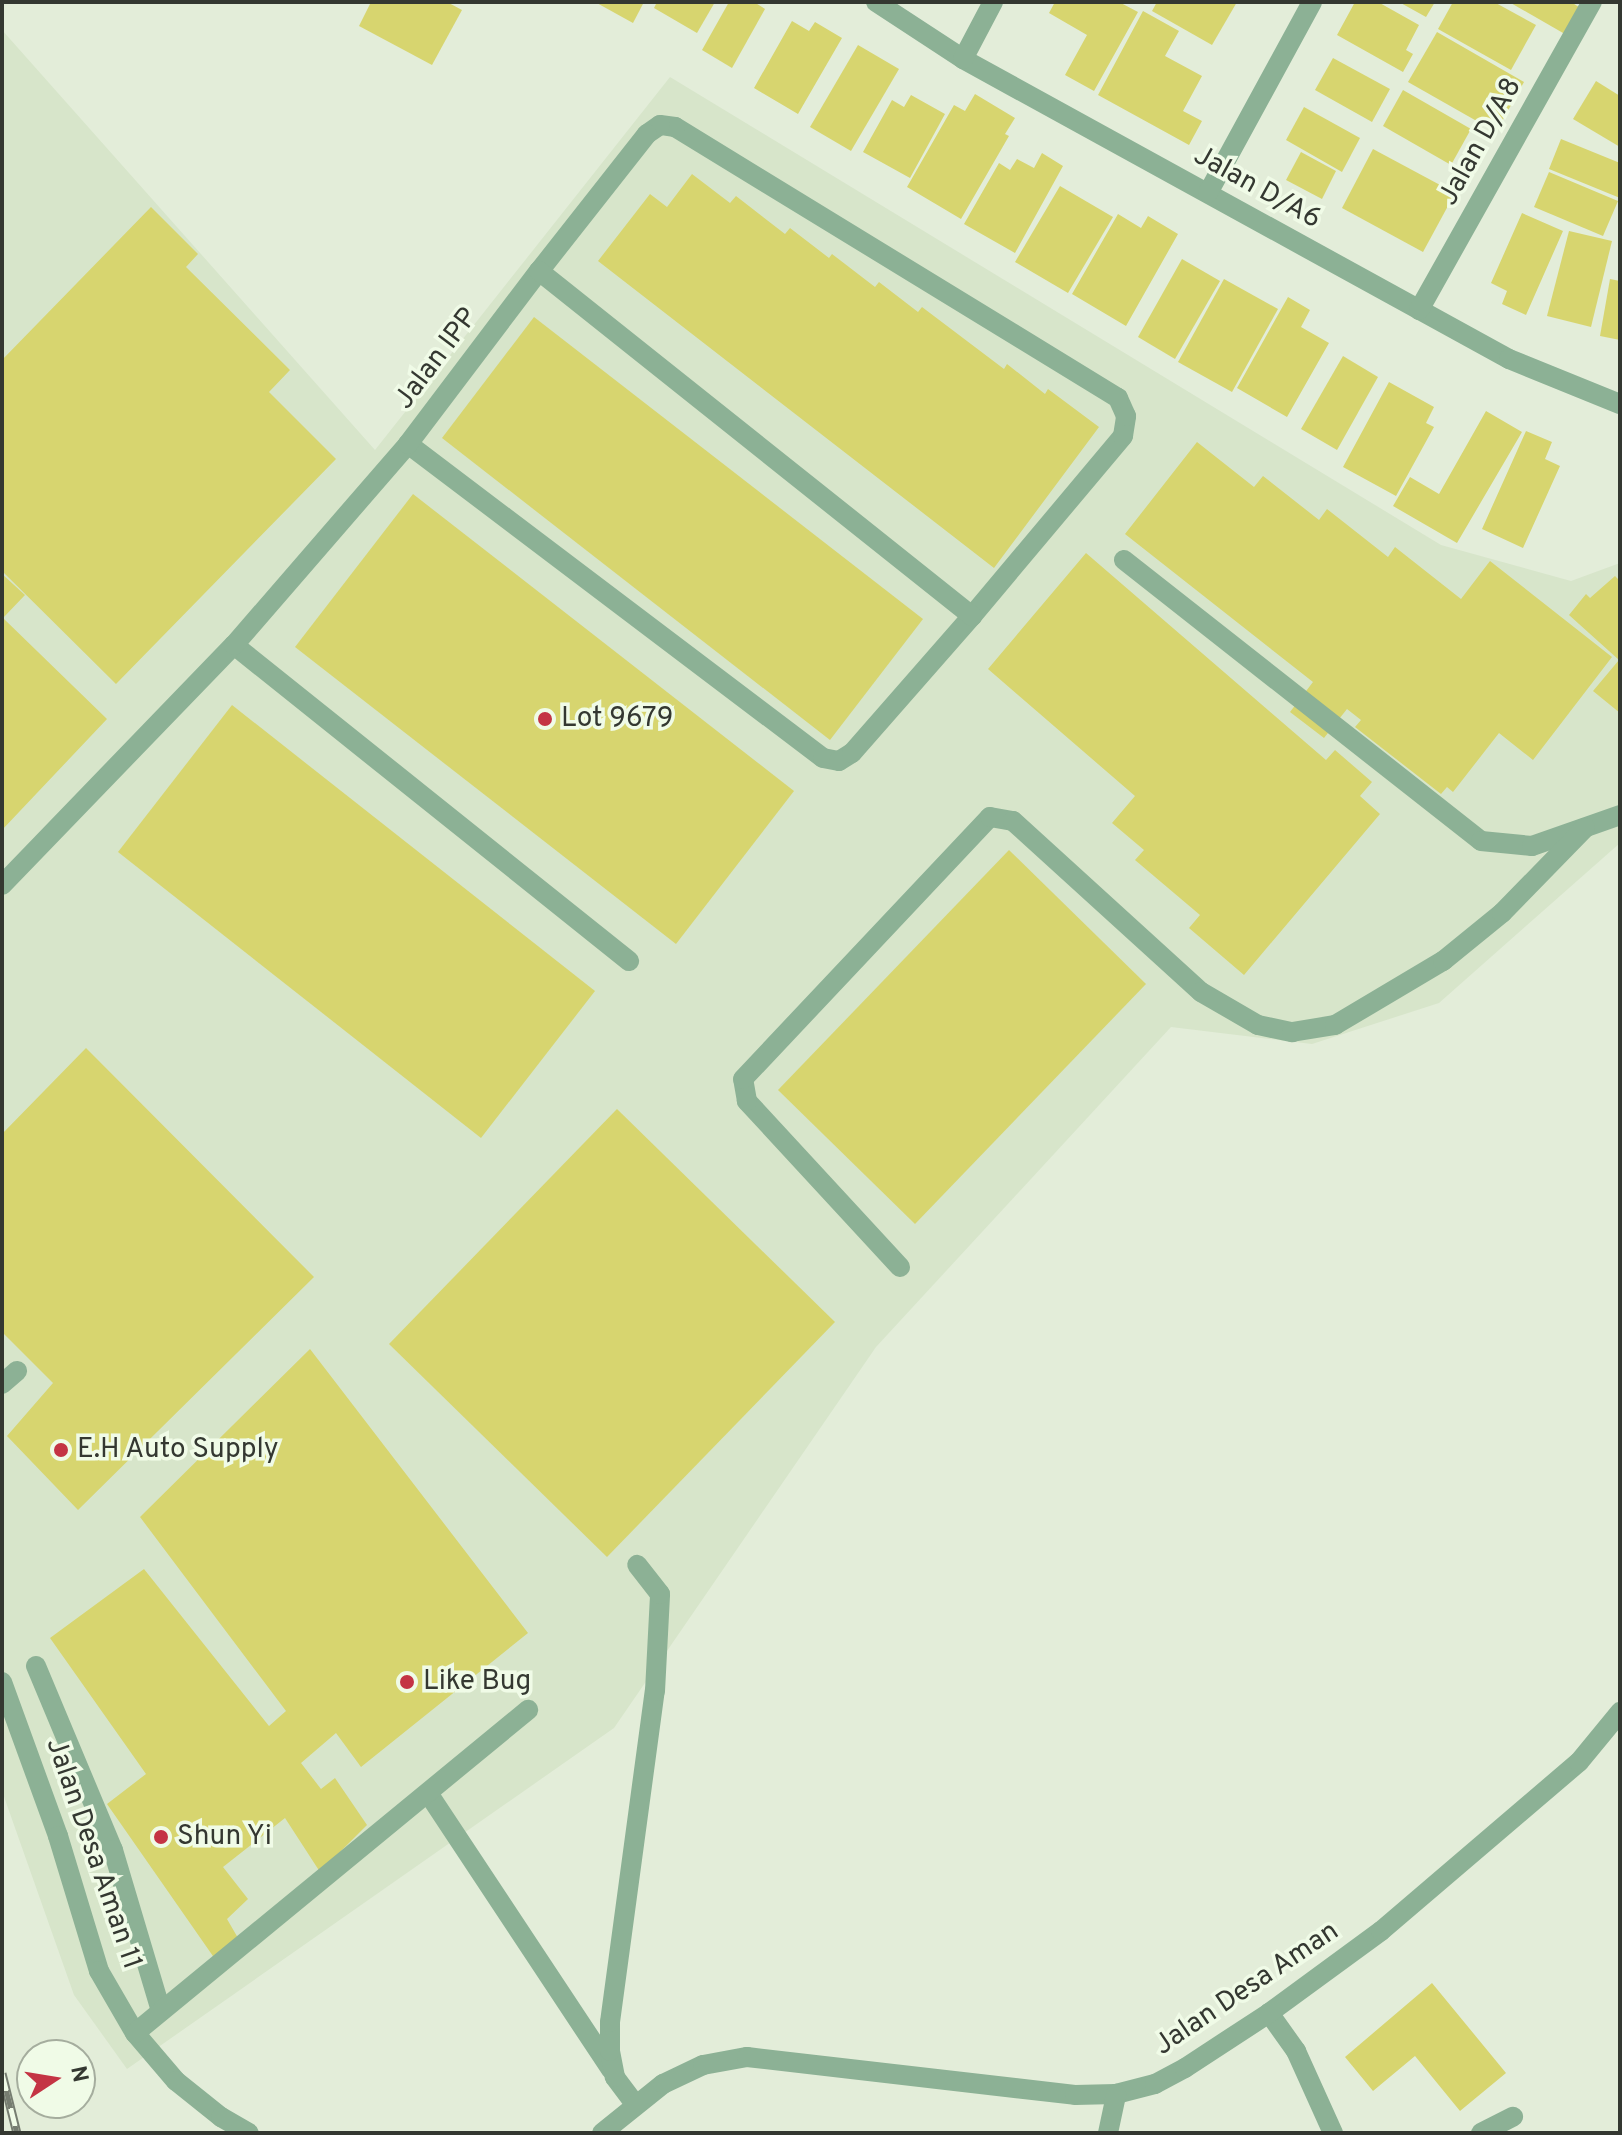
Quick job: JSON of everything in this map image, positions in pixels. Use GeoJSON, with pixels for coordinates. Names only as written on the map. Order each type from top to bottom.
{"type":"FeatureCollection","features":[{"type":"Feature","properties":{"kind":"street","name":"Jalan D/A6"},"geometry":{"type":"LineString","coordinates":[[876,2],[963,59],[1509,359],[1620,404]]}},
{"type":"Feature","properties":{"kind":"street"},"geometry":{"type":"LineString","coordinates":[[963,59],[993,2]]}},
{"type":"Feature","properties":{"kind":"street"},"geometry":{"type":"LineString","coordinates":[[1208,193],[1312,2]]}},
{"type":"Feature","properties":{"kind":"street","name":"Jalan D/A8"},"geometry":{"type":"LineString","coordinates":[[1419,310],[1592,2]]}},
{"type":"Feature","properties":{"kind":"street","name":"Jalan IPP"},"geometry":{"type":"LineString","coordinates":[[2,885],[234,645],[408,444],[647,134],[660,125],[675,127],[1118,398],[1126,416],[1123,436],[972,616]]}},
{"type":"Feature","properties":{"kind":"street"},"geometry":{"type":"LineString","coordinates":[[408,444],[823,758],[839,761],[852,753],[972,616],[539,271]]}},
{"type":"Feature","properties":{"kind":"street"},"geometry":{"type":"LineString","coordinates":[[1124,560],[1481,841],[1532,846],[1620,815]]}},
{"type":"Feature","properties":{"kind":"street"},"geometry":{"type":"LineString","coordinates":[[234,645],[629,961]]}},
{"type":"Feature","properties":{"kind":"street"},"geometry":{"type":"LineString","coordinates":[[900,1267],[747,1101],[743,1079],[990,817],[1013,821],[1201,992],[1258,1025],[1292,1032],[1335,1025],[1443,961],[1502,913],[1585,828]]}},
{"type":"Feature","properties":{"kind":"street"},"geometry":{"type":"LineString","coordinates":[[615,2077],[610,2051],[610,2022],[655,1691],[660,1594],[637,1565]]}},
{"type":"Feature","properties":{"kind":"street"},"geometry":{"type":"LineString","coordinates":[[36,1666],[113,1850],[161,2011]]}},
{"type":"Feature","properties":{"kind":"street","name":"Jalan Desa Aman 11"},"geometry":{"type":"LineString","coordinates":[[2,1682],[58,1836],[99,1971],[135,2033],[176,2081],[221,2117],[249,2133]]}},
{"type":"Feature","properties":{"kind":"street"},"geometry":{"type":"LineString","coordinates":[[135,2033],[528,1710]]}},
{"type":"Feature","properties":{"kind":"street","name":"Jalan Desa Aman"},"geometry":{"type":"LineString","coordinates":[[602,2133],[663,2084],[703,2065],[747,2057],[1075,2095],[1116,2094],[1155,2084],[1269,2013],[1381,1931],[1579,1762],[1620,1712]]}},
{"type":"Feature","properties":{"kind":"street"},"geometry":{"type":"LineString","coordinates":[[428,1793],[635,2104]]}},
{"type":"Feature","properties":{"kind":"street"},"geometry":{"type":"LineString","coordinates":[[1269,2013],[1296,2051],[1333,2133]]}},
{"type":"Feature","properties":{"kind":"street"},"geometry":{"type":"LineString","coordinates":[[1108,2133],[1116,2094]]}},
{"type":"Feature","properties":{"kind":"street"},"geometry":{"type":"LineString","coordinates":[[1481,2133],[1513,2117]]}},
{"type":"Feature","properties":{"kind":"shaded area"},"geometry":{"type":"Polygon","coordinates":[[[2,30],[375,450],[670,77],[1441,545],[1571,581],[1620,563],[1620,843],[1439,1003],[1312,1044],[1171,1027],[876,1347],[614,1728],[127,2069],[74,1995],[2,1791],[2,30]]]}},
{"type":"Feature","properties":{"kind":"building"},"geometry":{"type":"Polygon","coordinates":[[[371,2],[447,2],[462,10],[432,65],[359,26],[371,2]]]}},
{"type":"Feature","properties":{"kind":"building"},"geometry":{"type":"Polygon","coordinates":[[[595,2],[644,2],[633,23],[595,2]]]}},
{"type":"Feature","properties":{"kind":"building"},"geometry":{"type":"Polygon","coordinates":[[[657,2],[715,2],[697,33],[654,8],[657,2]]]}},
{"type":"Feature","properties":{"kind":"building"},"geometry":{"type":"Polygon","coordinates":[[[729,2],[754,2],[765,9],[732,68],[702,50],[729,2]]]}},
{"type":"Feature","properties":{"kind":"building"},"geometry":{"type":"Polygon","coordinates":[[[1055,2],[1119,2],[1138,12],[1094,91],[1065,75],[1087,35],[1049,13],[1055,2]]]}},
{"type":"Feature","properties":{"kind":"building"},"geometry":{"type":"Polygon","coordinates":[[[1157,2],[1237,2],[1212,45],[1152,11],[1157,2]]]}},
{"type":"Feature","properties":{"kind":"building"},"geometry":{"type":"Polygon","coordinates":[[[1355,2],[1378,2],[1419,25],[1406,50],[1413,54],[1403,72],[1337,35],[1355,2]]]}},
{"type":"Feature","properties":{"kind":"building"},"geometry":{"type":"Polygon","coordinates":[[[1399,2],[1435,2],[1426,17],[1399,2]]]}},
{"type":"Feature","properties":{"kind":"building"},"geometry":{"type":"Polygon","coordinates":[[[1453,2],[1494,2],[1536,25],[1511,70],[1438,29],[1453,2]]]}},
{"type":"Feature","properties":{"kind":"building"},"geometry":{"type":"Polygon","coordinates":[[[1509,2],[1571,2],[1585,11],[1570,37],[1509,2]]]}},
{"type":"Feature","properties":{"kind":"building"},"geometry":{"type":"Polygon","coordinates":[[[1143,11],[1179,31],[1165,56],[1202,76],[1183,111],[1202,121],[1189,145],[1098,95],[1143,11]]]}},
{"type":"Feature","properties":{"kind":"building"},"geometry":{"type":"Polygon","coordinates":[[[792,21],[809,31],[815,22],[842,38],[798,114],[754,88],[792,21]]]}},
{"type":"Feature","properties":{"kind":"building"},"geometry":{"type":"Polygon","coordinates":[[[1437,32],[1524,82],[1496,132],[1408,82],[1437,32]]]}},
{"type":"Feature","properties":{"kind":"building"},"geometry":{"type":"Polygon","coordinates":[[[858,45],[899,69],[851,151],[810,127],[858,45]]]}},
{"type":"Feature","properties":{"kind":"building"},"geometry":{"type":"Polygon","coordinates":[[[1333,58],[1390,89],[1372,122],[1315,90],[1333,58]]]}},
{"type":"Feature","properties":{"kind":"building"},"geometry":{"type":"Polygon","coordinates":[[[1596,81],[1620,96],[1620,147],[1573,119],[1596,81]]]}},
{"type":"Feature","properties":{"kind":"building"},"geometry":{"type":"Polygon","coordinates":[[[1403,90],[1471,129],[1451,165],[1383,126],[1403,90]]]}},
{"type":"Feature","properties":{"kind":"building"},"geometry":{"type":"Polygon","coordinates":[[[975,94],[1015,118],[1005,134],[1009,136],[961,219],[907,187],[954,105],[965,111],[975,94]]]}},
{"type":"Feature","properties":{"kind":"building"},"geometry":{"type":"Polygon","coordinates":[[[911,95],[945,114],[910,178],[863,152],[892,100],[904,107],[911,95]]]}},
{"type":"Feature","properties":{"kind":"building"},"geometry":{"type":"Polygon","coordinates":[[[1304,107],[1360,138],[1342,172],[1286,140],[1304,107]]]}},
{"type":"Feature","properties":{"kind":"building"},"geometry":{"type":"Polygon","coordinates":[[[1561,139],[1620,163],[1620,198],[1549,169],[1561,139]]]}},
{"type":"Feature","properties":{"kind":"building"},"geometry":{"type":"Polygon","coordinates":[[[1373,149],[1455,193],[1423,252],[1342,208],[1373,149]]]}},
{"type":"Feature","properties":{"kind":"building"},"geometry":{"type":"Polygon","coordinates":[[[1301,152],[1336,171],[1322,199],[1286,180],[1301,152]]]}},
{"type":"Feature","properties":{"kind":"building"},"geometry":{"type":"Polygon","coordinates":[[[1042,153],[1063,166],[1015,253],[964,224],[999,163],[1010,170],[1017,159],[1034,168],[1042,153]]]}},
{"type":"Feature","properties":{"kind":"building"},"geometry":{"type":"Polygon","coordinates":[[[1549,172],[1618,201],[1603,236],[1534,207],[1549,172]]]}},
{"type":"Feature","properties":{"kind":"building"},"geometry":{"type":"Polygon","coordinates":[[[692,174],[730,203],[736,196],[785,234],[790,228],[829,258],[832,254],[875,287],[879,282],[918,312],[922,307],[1004,369],[1007,364],[1045,394],[1048,389],[1099,427],[994,568],[598,261],[650,194],[667,207],[692,174]]]}},
{"type":"Feature","properties":{"kind":"building"},"geometry":{"type":"Polygon","coordinates":[[[1060,186],[1113,217],[1068,293],[1015,262],[1060,186]]]}},
{"type":"Feature","properties":{"kind":"building"},"geometry":{"type":"Polygon","coordinates":[[[151,207],[198,254],[186,267],[290,370],[269,392],[336,459],[116,684],[2,571],[2,360],[151,207]]]}},
{"type":"Feature","properties":{"kind":"building"},"geometry":{"type":"Polygon","coordinates":[[[1522,213],[1563,231],[1526,315],[1502,304],[1507,291],[1491,283],[1522,213]]]}},
{"type":"Feature","properties":{"kind":"building"},"geometry":{"type":"Polygon","coordinates":[[[1118,214],[1141,228],[1148,216],[1178,234],[1126,326],[1072,294],[1118,214]]]}},
{"type":"Feature","properties":{"kind":"building"},"geometry":{"type":"Polygon","coordinates":[[[1569,231],[1612,241],[1591,327],[1547,316],[1569,231]]]}},
{"type":"Feature","properties":{"kind":"building"},"geometry":{"type":"Polygon","coordinates":[[[1182,259],[1220,281],[1175,359],[1138,337],[1182,259]]]}},
{"type":"Feature","properties":{"kind":"building"},"geometry":{"type":"Polygon","coordinates":[[[1224,279],[1278,309],[1232,392],[1178,362],[1224,279]]]}},
{"type":"Feature","properties":{"kind":"building"},"geometry":{"type":"Polygon","coordinates":[[[1610,279],[1620,281],[1620,340],[1600,336],[1610,279]]]}},
{"type":"Feature","properties":{"kind":"building"},"geometry":{"type":"Polygon","coordinates":[[[1288,297],[1310,310],[1301,327],[1329,343],[1287,417],[1237,388],[1288,297]]]}},
{"type":"Feature","properties":{"kind":"building"},"geometry":{"type":"Polygon","coordinates":[[[534,317],[923,619],[830,740],[442,438],[534,317]]]}},
{"type":"Feature","properties":{"kind":"building"},"geometry":{"type":"Polygon","coordinates":[[[1343,356],[1378,377],[1337,450],[1301,429],[1343,356]]]}},
{"type":"Feature","properties":{"kind":"building"},"geometry":{"type":"Polygon","coordinates":[[[1389,382],[1434,407],[1426,423],[1434,427],[1396,496],[1343,467],[1389,382]]]}},
{"type":"Feature","properties":{"kind":"building"},"geometry":{"type":"Polygon","coordinates":[[[1486,411],[1522,432],[1457,543],[1393,506],[1410,477],[1439,494],[1486,411]]]}},
{"type":"Feature","properties":{"kind":"building"},"geometry":{"type":"Polygon","coordinates":[[[1526,431],[1552,442],[1545,459],[1560,466],[1523,548],[1482,529],[1526,431]]]}},
{"type":"Feature","properties":{"kind":"building"},"geometry":{"type":"Polygon","coordinates":[[[1197,442],[1254,487],[1263,476],[1319,520],[1327,509],[1388,557],[1395,547],[1461,599],[1490,561],[1612,657],[1533,760],[1499,733],[1453,792],[1447,787],[1441,794],[1355,727],[1361,720],[1347,709],[1324,738],[1290,712],[1313,682],[1125,534],[1197,442]]]}},
{"type":"Feature","properties":{"kind":"building","name":"Lot 9679"},"geometry":{"type":"Polygon","coordinates":[[[413,494],[794,791],[676,944],[295,647],[413,494]]]}},
{"type":"Feature","properties":{"kind":"building"},"geometry":{"type":"Polygon","coordinates":[[[1086,553],[1326,760],[1335,750],[1372,782],[1360,796],[1380,814],[1244,975],[1189,928],[1200,915],[1135,860],[1144,850],[1112,823],[1135,796],[988,669],[1086,553]]]}},
{"type":"Feature","properties":{"kind":"building"},"geometry":{"type":"Polygon","coordinates":[[[2,574],[25,595],[3,618],[107,719],[2,830],[2,574]]]}},
{"type":"Feature","properties":{"kind":"building"},"geometry":{"type":"Polygon","coordinates":[[[1615,576],[1620,581],[1620,713],[1593,691],[1619,660],[1569,615],[1586,594],[1590,598],[1615,576]]]}},
{"type":"Feature","properties":{"kind":"building"},"geometry":{"type":"Polygon","coordinates":[[[232,705],[595,991],[481,1138],[118,852],[232,705]]]}},
{"type":"Feature","properties":{"kind":"building"},"geometry":{"type":"Polygon","coordinates":[[[1009,850],[1146,984],[915,1224],[778,1090],[1009,850]]]}},
{"type":"Feature","properties":{"kind":"building"},"geometry":{"type":"Polygon","coordinates":[[[86,1048],[314,1277],[78,1510],[7,1436],[53,1383],[2,1332],[2,1134],[86,1048]]]}},
{"type":"Feature","properties":{"kind":"building"},"geometry":{"type":"Polygon","coordinates":[[[617,1109],[835,1322],[607,1557],[389,1344],[617,1109]]]}},
{"type":"Feature","properties":{"kind":"building"},"geometry":{"type":"Polygon","coordinates":[[[310,1349],[528,1633],[361,1767],[336,1733],[301,1763],[321,1789],[335,1778],[367,1825],[320,1872],[285,1818],[223,1867],[248,1899],[227,1919],[238,1938],[215,1959],[107,1804],[146,1774],[50,1638],[144,1569],[269,1726],[286,1711],[140,1517],[310,1349]]]}},
{"type":"Feature","properties":{"kind":"building"},"geometry":{"type":"Polygon","coordinates":[[[1432,1983],[1506,2073],[1460,2111],[1415,2056],[1373,2091],[1345,2057],[1432,1983]]]}},
{"type":"Feature","properties":{"kind":"railway"},"geometry":{"type":"LineString","coordinates":[[2,2073],[17,2133]]}},
{"type":"Feature","properties":{"kind":"place","name":"Lot 9679"},"geometry":{"type":"Point","coordinates":[545,719]}},
{"type":"Feature","properties":{"kind":"place","name":"E.H Auto Supply"},"geometry":{"type":"Point","coordinates":[61,1450]}},
{"type":"Feature","properties":{"kind":"place","name":"Like Bug"},"geometry":{"type":"Point","coordinates":[407,1682]}},
{"type":"Feature","properties":{"kind":"place","name":"Shun Yi"},"geometry":{"type":"Point","coordinates":[161,1837]}}]}
